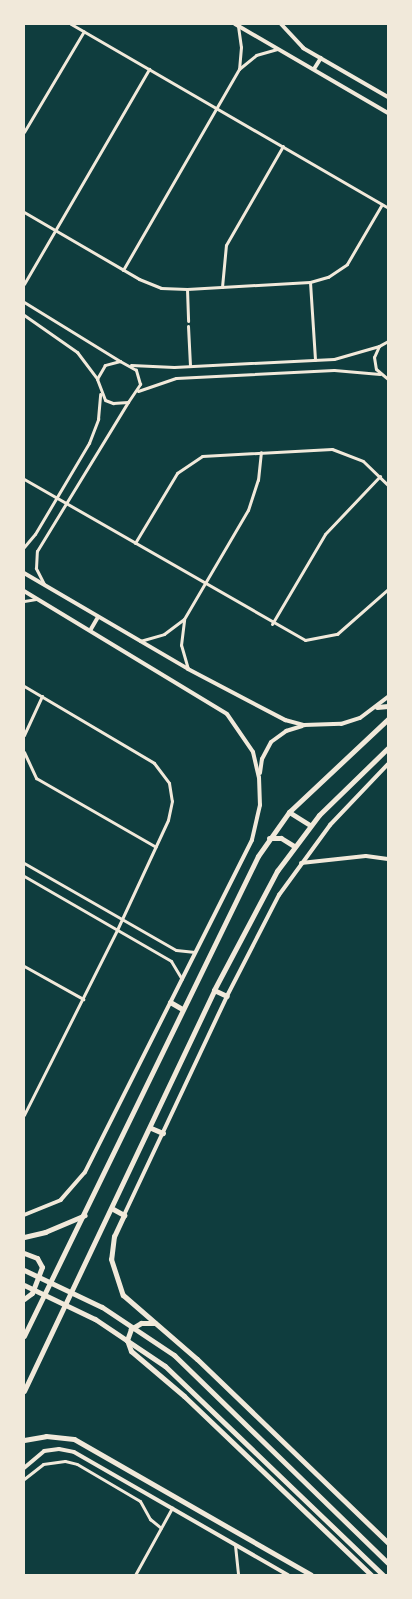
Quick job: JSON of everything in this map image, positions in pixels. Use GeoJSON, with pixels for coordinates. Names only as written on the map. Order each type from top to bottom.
{"type":"FeatureCollection","features":[{"type":"Feature","properties":{"kind":"main road"},"geometry":{"type":"LineString","coordinates":[[377,707],[388,706]]}},
{"type":"Feature","properties":{"kind":"main road"},"geometry":{"type":"LineString","coordinates":[[24,1336],[84,1215],[182,1009],[269,838],[289,812],[388,719]]}},
{"type":"Feature","properties":{"kind":"main road"},"geometry":{"type":"LineString","coordinates":[[24,1391],[113,1209],[214,990],[294,846],[310,825],[388,748]]}},
{"type":"Feature","properties":{"kind":"main road"},"geometry":{"type":"LineString","coordinates":[[289,812],[310,825]]}},
{"type":"Feature","properties":{"kind":"main road"},"geometry":{"type":"LineString","coordinates":[[269,838],[281,838],[294,846]]}},
{"type":"Feature","properties":{"kind":"main road"},"geometry":{"type":"LineString","coordinates":[[214,990],[227,996]]}},
{"type":"Feature","properties":{"kind":"main road"},"geometry":{"type":"LineString","coordinates":[[170,1002],[182,1009]]}},
{"type":"Feature","properties":{"kind":"main road"},"geometry":{"type":"LineString","coordinates":[[151,1128],[163,1133]]}},
{"type":"Feature","properties":{"kind":"main road"},"geometry":{"type":"LineString","coordinates":[[113,1209],[124,1215],[112,1244],[113,1274],[123,1295],[156,1323],[388,1543]]}},
{"type":"Feature","properties":{"kind":"main road"},"geometry":{"type":"LineString","coordinates":[[24,1237],[51,1230],[84,1215]]}},
{"type":"Feature","properties":{"kind":"main road"},"geometry":{"type":"LineString","coordinates":[[24,1253],[37,1258],[42,1267],[32,1293],[24,1299]]}},
{"type":"Feature","properties":{"kind":"main road"},"geometry":{"type":"LineString","coordinates":[[24,1270],[102,1307],[174,1355],[388,1563]]}},
{"type":"Feature","properties":{"kind":"main road"},"geometry":{"type":"LineString","coordinates":[[24,1285],[95,1319],[165,1366],[342,1534],[383,1575]]}},
{"type":"Feature","properties":{"kind":"main road"},"geometry":{"type":"LineString","coordinates":[[156,1323],[141,1322],[131,1329],[127,1340],[131,1351],[196,1407],[371,1575]]}},
{"type":"Feature","properties":{"kind":"main road"},"geometry":{"type":"LineString","coordinates":[[24,1440],[46,1436],[74,1439],[311,1575]]}},
{"type":"Feature","properties":{"kind":"street"},"geometry":{"type":"LineString","coordinates":[[71,24],[388,208]]}},
{"type":"Feature","properties":{"kind":"street"},"geometry":{"type":"LineString","coordinates":[[281,24],[303,48],[388,97]]}},
{"type":"Feature","properties":{"kind":"street"},"geometry":{"type":"LineString","coordinates":[[236,25],[388,112]]}},
{"type":"Feature","properties":{"kind":"street"},"geometry":{"type":"LineString","coordinates":[[236,25],[241,47],[239,69]]}},
{"type":"Feature","properties":{"kind":"street"},"geometry":{"type":"LineString","coordinates":[[24,132],[84,31]]}},
{"type":"Feature","properties":{"kind":"street"},"geometry":{"type":"LineString","coordinates":[[123,270],[239,69],[256,55],[278,49]]}},
{"type":"Feature","properties":{"kind":"street"},"geometry":{"type":"LineString","coordinates":[[314,69],[321,58]]}},
{"type":"Feature","properties":{"kind":"street"},"geometry":{"type":"LineString","coordinates":[[24,284],[149,69]]}},
{"type":"Feature","properties":{"kind":"street"},"geometry":{"type":"LineString","coordinates":[[222,287],[226,245],[283,146]]}},
{"type":"Feature","properties":{"kind":"street"},"geometry":{"type":"LineString","coordinates":[[24,212],[123,270],[150,284],[187,289],[310,282],[328,277],[347,264],[382,204]]}},
{"type":"Feature","properties":{"kind":"street"},"geometry":{"type":"LineString","coordinates":[[310,282],[315,360]]}},
{"type":"Feature","properties":{"kind":"street"},"geometry":{"type":"LineString","coordinates":[[187,289],[188,321]]}},
{"type":"Feature","properties":{"kind":"street"},"geometry":{"type":"LineString","coordinates":[[24,302],[120,361],[131,365],[190,366],[350,357],[388,341]]}},
{"type":"Feature","properties":{"kind":"street"},"geometry":{"type":"LineString","coordinates":[[24,315],[64,340],[97,379],[100,394],[95,431],[24,547]]}},
{"type":"Feature","properties":{"kind":"street"},"geometry":{"type":"LineString","coordinates":[[188,326],[190,366]]}},
{"type":"Feature","properties":{"kind":"street"},"geometry":{"type":"LineString","coordinates":[[379,346],[374,357],[380,374]]}},
{"type":"Feature","properties":{"kind":"street"},"geometry":{"type":"LineString","coordinates":[[97,379],[105,366],[120,361]]}},
{"type":"Feature","properties":{"kind":"street"},"geometry":{"type":"LineString","coordinates":[[131,365],[139,377],[138,391]]}},
{"type":"Feature","properties":{"kind":"street"},"geometry":{"type":"LineString","coordinates":[[47,587],[36,568],[37,551],[128,402],[138,391],[176,378],[334,370],[380,374],[388,379]]}},
{"type":"Feature","properties":{"kind":"street"},"geometry":{"type":"LineString","coordinates":[[100,394],[113,403],[128,402]]}},
{"type":"Feature","properties":{"kind":"street"},"geometry":{"type":"LineString","coordinates":[[135,543],[172,481],[189,463],[210,454],[318,448],[343,451],[363,461],[388,485]]}},
{"type":"Feature","properties":{"kind":"street"},"geometry":{"type":"LineString","coordinates":[[188,669],[181,645],[184,620],[248,510],[258,480],[261,452]]}},
{"type":"Feature","properties":{"kind":"street"},"geometry":{"type":"LineString","coordinates":[[272,624],[326,534],[380,476]]}},
{"type":"Feature","properties":{"kind":"street"},"geometry":{"type":"LineString","coordinates":[[24,479],[272,624],[305,640],[327,639],[348,626],[388,589]]}},
{"type":"Feature","properties":{"kind":"street"},"geometry":{"type":"LineString","coordinates":[[24,574],[188,669],[274,715],[304,725]]}},
{"type":"Feature","properties":{"kind":"street"},"geometry":{"type":"LineString","coordinates":[[24,591],[216,703],[246,738],[259,777]]}},
{"type":"Feature","properties":{"kind":"street"},"geometry":{"type":"LineString","coordinates":[[24,601],[37,599]]}},
{"type":"Feature","properties":{"kind":"street"},"geometry":{"type":"LineString","coordinates":[[91,629],[98,616]]}},
{"type":"Feature","properties":{"kind":"street"},"geometry":{"type":"LineString","coordinates":[[140,641],[164,634],[184,620]]}},
{"type":"Feature","properties":{"kind":"street"},"geometry":{"type":"LineString","coordinates":[[24,686],[154,763],[164,773],[171,789],[171,807],[156,847],[83,999],[24,1114]]}},
{"type":"Feature","properties":{"kind":"street"},"geometry":{"type":"LineString","coordinates":[[24,735],[42,696]]}},
{"type":"Feature","properties":{"kind":"street"},"geometry":{"type":"LineString","coordinates":[[24,1216],[61,1200],[78,1183],[247,850],[259,811],[259,777],[262,759],[271,742],[286,731],[304,725],[341,724],[377,707],[388,697]]}},
{"type":"Feature","properties":{"kind":"street"},"geometry":{"type":"LineString","coordinates":[[24,752],[36,778],[156,847]]}},
{"type":"Feature","properties":{"kind":"street"},"geometry":{"type":"LineString","coordinates":[[124,1215],[227,996],[270,912],[301,863],[345,807],[388,764]]}},
{"type":"Feature","properties":{"kind":"street"},"geometry":{"type":"LineString","coordinates":[[301,863],[366,856],[388,859]]}},
{"type":"Feature","properties":{"kind":"street"},"geometry":{"type":"LineString","coordinates":[[24,864],[176,950],[195,952]]}},
{"type":"Feature","properties":{"kind":"street"},"geometry":{"type":"LineString","coordinates":[[24,876],[171,961],[182,979]]}},
{"type":"Feature","properties":{"kind":"street"},"geometry":{"type":"LineString","coordinates":[[24,966],[83,999]]}},
{"type":"Feature","properties":{"kind":"street"},"geometry":{"type":"LineString","coordinates":[[24,1468],[44,1451],[60,1448],[74,1452],[288,1575]]}},
{"type":"Feature","properties":{"kind":"street"},"geometry":{"type":"LineString","coordinates":[[24,1479],[43,1464],[65,1460],[77,1464],[140,1501],[161,1528]]}},
{"type":"Feature","properties":{"kind":"street"},"geometry":{"type":"LineString","coordinates":[[135,1575],[172,1508]]}},
{"type":"Feature","properties":{"kind":"street"},"geometry":{"type":"LineString","coordinates":[[235,1544],[238,1575]]}}]}
